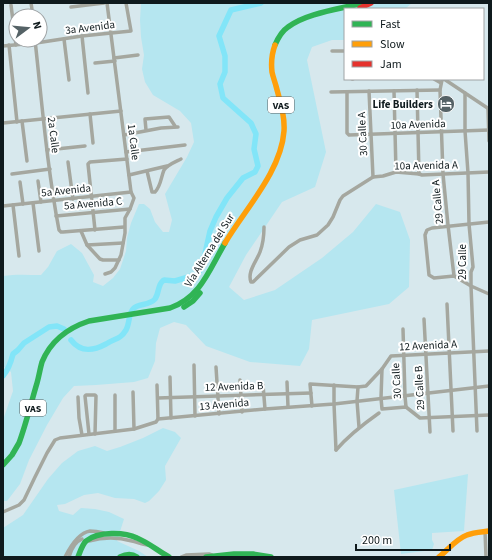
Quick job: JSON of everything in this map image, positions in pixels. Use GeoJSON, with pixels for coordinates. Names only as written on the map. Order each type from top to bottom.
{"type":"FeatureCollection","features":[{"type":"Feature","properties":{"kind":"main road","name":"Vía Alterna del Sur"},"geometry":{"type":"LineString","coordinates":[[222,253],[234,227],[280,155],[284,132],[283,113],[271,66],[272,52],[279,36],[289,26],[306,16],[367,4]]}},
{"type":"Feature","properties":{"kind":"main road","name":"Vía Alterna del Sur"},"geometry":{"type":"LineString","coordinates":[[3,470],[17,455],[24,440],[45,367],[62,334],[77,327],[94,323],[171,310],[194,294],[208,276],[275,174],[281,161],[288,132],[287,113],[279,84],[275,58],[279,46],[286,34],[296,25],[313,18],[344,12]]}},
{"type":"Feature","properties":{"kind":"main road","name":"Vía Alterna del Sur"},"geometry":{"type":"LineString","coordinates":[[3,465],[10,459],[21,439],[42,365],[49,350],[57,342]]}},
{"type":"Feature","properties":{"kind":"main road"},"geometry":{"type":"LineString","coordinates":[[442,556],[464,536],[470,533],[487,531]]}},
{"type":"Feature","properties":{"kind":"main road"},"geometry":{"type":"LineString","coordinates":[[78,557],[83,544],[96,536],[108,534],[135,536],[169,557]]}},
{"type":"Feature","properties":{"kind":"main road"},"geometry":{"type":"LineString","coordinates":[[120,557],[129,554],[136,555],[137,557]]}},
{"type":"Feature","properties":{"kind":"main road"},"geometry":{"type":"LineString","coordinates":[[206,557],[234,554],[253,554],[271,557]]}},
{"type":"Feature","properties":{"kind":"street"},"geometry":{"type":"LineString","coordinates":[[71,7],[105,3]]}},
{"type":"Feature","properties":{"kind":"street","name":"1a Calle"},"geometry":{"type":"LineString","coordinates":[[105,3],[111,33],[131,192],[134,198],[125,218],[125,233],[121,255],[115,268],[111,272],[105,274]]}},
{"type":"Feature","properties":{"kind":"street","name":"3a Avenida"},"geometry":{"type":"LineString","coordinates":[[48,40],[131,31],[126,3]]}},
{"type":"Feature","properties":{"kind":"street"},"geometry":{"type":"LineString","coordinates":[[82,36],[88,93]]}},
{"type":"Feature","properties":{"kind":"street"},"geometry":{"type":"LineString","coordinates":[[64,39],[69,80]]}},
{"type":"Feature","properties":{"kind":"street"},"geometry":{"type":"LineString","coordinates":[[9,48],[17,122]]}},
{"type":"Feature","properties":{"kind":"street","name":"2a Calle"},"geometry":{"type":"LineString","coordinates":[[36,48],[43,119],[59,230],[61,232],[81,231]]}},
{"type":"Feature","properties":{"kind":"street"},"geometry":{"type":"LineString","coordinates":[[332,51],[344,51]]}},
{"type":"Feature","properties":{"kind":"street"},"geometry":{"type":"LineString","coordinates":[[95,63],[138,55]]}},
{"type":"Feature","properties":{"kind":"street"},"geometry":{"type":"LineString","coordinates":[[442,80],[489,108],[489,141]]}},
{"type":"Feature","properties":{"kind":"street","name":"29 Calle A"},"geometry":{"type":"LineString","coordinates":[[442,80],[440,90],[443,174],[454,276]]}},
{"type":"Feature","properties":{"kind":"street"},"geometry":{"type":"LineString","coordinates":[[417,90],[419,174]]}},
{"type":"Feature","properties":{"kind":"street"},"geometry":{"type":"LineString","coordinates":[[331,92],[440,90]]}},
{"type":"Feature","properties":{"kind":"street","name":"30 Calle A"},"geometry":{"type":"LineString","coordinates":[[369,91],[373,177]]}},
{"type":"Feature","properties":{"kind":"street"},"geometry":{"type":"LineString","coordinates":[[394,91],[396,172]]}},
{"type":"Feature","properties":{"kind":"street","name":"10a Avenida"},"geometry":{"type":"LineString","coordinates":[[347,92],[349,135],[489,130]]}},
{"type":"Feature","properties":{"kind":"street","name":"29 Calle"},"geometry":{"type":"LineString","coordinates":[[465,93],[469,224],[473,267],[471,272],[471,286],[477,431]]}},
{"type":"Feature","properties":{"kind":"street"},"geometry":{"type":"LineString","coordinates":[[3,124],[121,111]]}},
{"type":"Feature","properties":{"kind":"street"},"geometry":{"type":"LineString","coordinates":[[90,114],[93,143]]}},
{"type":"Feature","properties":{"kind":"street"},"geometry":{"type":"LineString","coordinates":[[124,135],[146,130],[177,126],[169,117],[145,119],[146,130]]}},
{"type":"Feature","properties":{"kind":"street"},"geometry":{"type":"LineString","coordinates":[[22,121],[27,161]]}},
{"type":"Feature","properties":{"kind":"street"},"geometry":{"type":"LineString","coordinates":[[126,152],[185,145]]}},
{"type":"Feature","properties":{"kind":"street"},"geometry":{"type":"LineString","coordinates":[[47,150],[85,146]]}},
{"type":"Feature","properties":{"kind":"street"},"geometry":{"type":"LineString","coordinates":[[94,230],[88,164],[90,162],[127,159]]}},
{"type":"Feature","properties":{"kind":"street"},"geometry":{"type":"LineString","coordinates":[[147,171],[152,192],[156,192],[164,170],[180,159]]}},
{"type":"Feature","properties":{"kind":"street"},"geometry":{"type":"LineString","coordinates":[[68,162],[73,198]]}},
{"type":"Feature","properties":{"kind":"street"},"geometry":{"type":"LineString","coordinates":[[129,175],[168,166]]}},
{"type":"Feature","properties":{"kind":"street"},"geometry":{"type":"LineString","coordinates":[[12,174],[50,169]]}},
{"type":"Feature","properties":{"kind":"street","name":"10a Avenida A"},"geometry":{"type":"LineString","coordinates":[[264,227],[264,239],[251,269],[251,282],[253,282],[289,247],[300,240],[317,235],[328,225],[343,196],[373,177],[396,172],[422,175],[489,172]]}},
{"type":"Feature","properties":{"kind":"street"},"geometry":{"type":"LineString","coordinates":[[38,180],[40,202]]}},
{"type":"Feature","properties":{"kind":"street"},"geometry":{"type":"LineString","coordinates":[[20,182],[22,204]]}},
{"type":"Feature","properties":{"kind":"street","name":"5a Avenida"},"geometry":{"type":"LineString","coordinates":[[3,205],[131,192]]}},
{"type":"Feature","properties":{"kind":"street"},"geometry":{"type":"LineString","coordinates":[[33,203],[39,252]]}},
{"type":"Feature","properties":{"kind":"street"},"geometry":{"type":"LineString","coordinates":[[13,205],[19,256]]}},
{"type":"Feature","properties":{"kind":"street","name":"5a Avenida C"},"geometry":{"type":"LineString","coordinates":[[56,216],[130,209]]}},
{"type":"Feature","properties":{"kind":"street"},"geometry":{"type":"LineString","coordinates":[[489,222],[432,228],[427,230],[425,235],[429,275],[434,278],[454,276],[489,294]]}},
{"type":"Feature","properties":{"kind":"street"},"geometry":{"type":"LineString","coordinates":[[119,260],[100,259],[88,245],[81,231],[124,227]]}},
{"type":"Feature","properties":{"kind":"street"},"geometry":{"type":"LineString","coordinates":[[88,245],[123,244]]}},
{"type":"Feature","properties":{"kind":"street"},"geometry":{"type":"LineString","coordinates":[[447,304],[453,431]]}},
{"type":"Feature","properties":{"kind":"street","name":"29 Calle B"},"geometry":{"type":"LineString","coordinates":[[424,319],[430,432]]}},
{"type":"Feature","properties":{"kind":"street","name":"30 Calle"},"geometry":{"type":"LineString","coordinates":[[403,329],[406,407]]}},
{"type":"Feature","properties":{"kind":"street","name":"12 Avenida A"},"geometry":{"type":"LineString","coordinates":[[358,387],[366,386],[382,369],[391,356],[489,351]]}},
{"type":"Feature","properties":{"kind":"street"},"geometry":{"type":"LineString","coordinates":[[194,365],[195,416]]}},
{"type":"Feature","properties":{"kind":"street"},"geometry":{"type":"LineString","coordinates":[[216,367],[219,414]]}},
{"type":"Feature","properties":{"kind":"street"},"geometry":{"type":"LineString","coordinates":[[382,369],[382,409],[406,407],[420,418],[489,415]]}},
{"type":"Feature","properties":{"kind":"street"},"geometry":{"type":"LineString","coordinates":[[170,377],[171,418]]}},
{"type":"Feature","properties":{"kind":"street"},"geometry":{"type":"LineString","coordinates":[[240,380],[242,412]]}},
{"type":"Feature","properties":{"kind":"street"},"geometry":{"type":"LineString","coordinates":[[287,382],[288,408]]}},
{"type":"Feature","properties":{"kind":"street"},"geometry":{"type":"LineString","coordinates":[[312,406],[310,384],[358,387],[357,402],[359,427]]}},
{"type":"Feature","properties":{"kind":"street"},"geometry":{"type":"LineString","coordinates":[[157,385],[158,419]]}},
{"type":"Feature","properties":{"kind":"street"},"geometry":{"type":"LineString","coordinates":[[263,385],[265,409]]}},
{"type":"Feature","properties":{"kind":"street"},"geometry":{"type":"LineString","coordinates":[[334,385],[336,450],[346,438],[379,413]]}},
{"type":"Feature","properties":{"kind":"street","name":"13 Avenida"},"geometry":{"type":"LineString","coordinates":[[3,512],[19,505],[24,500],[55,440],[60,438],[134,429],[156,422],[158,419],[357,402],[489,386]]}},
{"type":"Feature","properties":{"kind":"street"},"geometry":{"type":"LineString","coordinates":[[133,392],[134,429]]}},
{"type":"Feature","properties":{"kind":"street","name":"12 Avenida B"},"geometry":{"type":"LineString","coordinates":[[158,398],[311,393]]}},
{"type":"Feature","properties":{"kind":"street"},"geometry":{"type":"LineString","coordinates":[[89,434],[85,396],[95,394],[95,434]]}},
{"type":"Feature","properties":{"kind":"street"},"geometry":{"type":"LineString","coordinates":[[115,395],[115,431]]}},
{"type":"Feature","properties":{"kind":"street"},"geometry":{"type":"LineString","coordinates":[[78,397],[79,418],[82,435]]}},
{"type":"Feature","properties":{"kind":"street"},"geometry":{"type":"LineString","coordinates":[[65,557],[70,547],[89,531],[108,534]]}},
{"type":"Feature","properties":{"kind":"street"},"geometry":{"type":"LineString","coordinates":[[486,557],[487,531]]}},
{"type":"Feature","properties":{"kind":"street"},"geometry":{"type":"LineString","coordinates":[[85,534],[89,540],[109,538],[122,539],[144,545],[150,545]]}},
{"type":"Feature","properties":{"kind":"street"},"geometry":{"type":"LineString","coordinates":[[69,557],[75,545],[82,539]]}},
{"type":"Feature","properties":{"kind":"street"},"geometry":{"type":"LineString","coordinates":[[181,557],[186,555],[209,554],[213,556]]}},
{"type":"Feature","properties":{"kind":"shaded area"},"geometry":{"type":"Polygon","coordinates":[[[141,3],[412,3],[406,8],[344,8],[344,40],[332,40],[312,47],[307,60],[326,152],[315,187],[282,202],[246,255],[229,287],[244,300],[275,290],[322,258],[353,232],[376,204],[400,212],[410,240],[409,287],[389,304],[312,320],[309,349],[300,366],[250,362],[206,346],[186,325],[174,322],[160,328],[156,343],[155,361],[148,378],[134,382],[74,386],[63,398],[29,460],[20,484],[7,501],[3,501],[3,420],[13,391],[11,372],[3,366],[3,276],[41,275],[48,267],[57,251],[71,244],[82,253],[94,275],[93,282],[103,286],[113,278],[120,269],[126,251],[127,238],[131,223],[139,204],[144,204],[150,209],[155,222],[163,232],[169,232],[172,220],[165,194],[194,142],[191,123],[180,111],[153,95],[145,82],[142,69],[144,55],[140,20],[141,3]]]}},
{"type":"Feature","properties":{"kind":"shaded area"},"geometry":{"type":"Polygon","coordinates":[[[163,428],[175,432],[181,438],[165,466],[166,480],[159,491],[149,501],[145,503],[134,499],[115,498],[98,493],[84,495],[65,504],[57,505],[59,511],[73,515],[81,508],[95,509],[109,512],[124,519],[117,541],[139,551],[148,557],[3,557],[3,528],[23,515],[48,479],[62,463],[78,451],[95,446],[107,451],[143,438],[163,428]]]}},
{"type":"Feature","properties":{"kind":"shaded area"},"geometry":{"type":"Polygon","coordinates":[[[468,474],[464,531],[432,533],[432,540],[434,544],[432,550],[401,554],[394,490],[468,474]]]}},
{"type":"Feature","properties":{"kind":"waterway"},"geometry":{"type":"LineString","coordinates":[[71,340],[79,347],[87,350],[101,346],[119,337],[126,330],[130,314],[133,309],[153,301],[157,296],[160,284],[164,280],[175,281],[195,275],[202,267],[210,231],[216,217],[227,198],[243,178],[255,172],[258,166],[254,149],[256,134],[251,123],[223,98],[220,84],[225,72],[225,56],[219,36],[231,10],[261,3]]}},
{"type":"Feature","properties":{"kind":"waterway"},"geometry":{"type":"LineString","coordinates":[[3,376],[10,365],[13,354],[24,343],[49,327],[57,326],[64,329]]}},
{"type":"Feature","properties":{"kind":"traffic: fast"},"geometry":{"type":"LineString","coordinates":[[275,45],[284,31],[295,22],[324,12],[363,3]]}},
{"type":"Feature","properties":{"kind":"traffic: fast"},"geometry":{"type":"LineString","coordinates":[[3,465],[12,455],[19,443],[42,362],[55,341],[67,331],[89,321],[170,308],[181,303],[197,290],[203,282],[225,243]]}},
{"type":"Feature","properties":{"kind":"traffic: fast"},"geometry":{"type":"LineString","coordinates":[[184,307],[193,301],[200,293]]}},
{"type":"Feature","properties":{"kind":"traffic: fast"},"geometry":{"type":"LineString","coordinates":[[78,557],[86,541],[97,535],[104,534],[132,536],[146,542],[169,557]]}},
{"type":"Feature","properties":{"kind":"traffic: fast"},"geometry":{"type":"LineString","coordinates":[[120,557],[128,554],[137,557]]}},
{"type":"Feature","properties":{"kind":"traffic: fast"},"geometry":{"type":"LineString","coordinates":[[206,557],[234,554],[253,554],[271,557]]}},
{"type":"Feature","properties":{"kind":"traffic: slow"},"geometry":{"type":"LineString","coordinates":[[225,243],[261,190],[276,161],[281,146],[284,131],[284,120],[272,74],[272,55],[275,45]]}},
{"type":"Feature","properties":{"kind":"traffic: slow"},"geometry":{"type":"LineString","coordinates":[[439,557],[463,537],[472,533],[489,531]]}},
{"type":"Feature","properties":{"kind":"traffic: jam"},"geometry":{"type":"LineString","coordinates":[[360,8],[371,3]]}},
{"type":"Feature","properties":{"kind":"place","name":"Life Builders"},"geometry":{"type":"Point","coordinates":[446,104]}}]}
